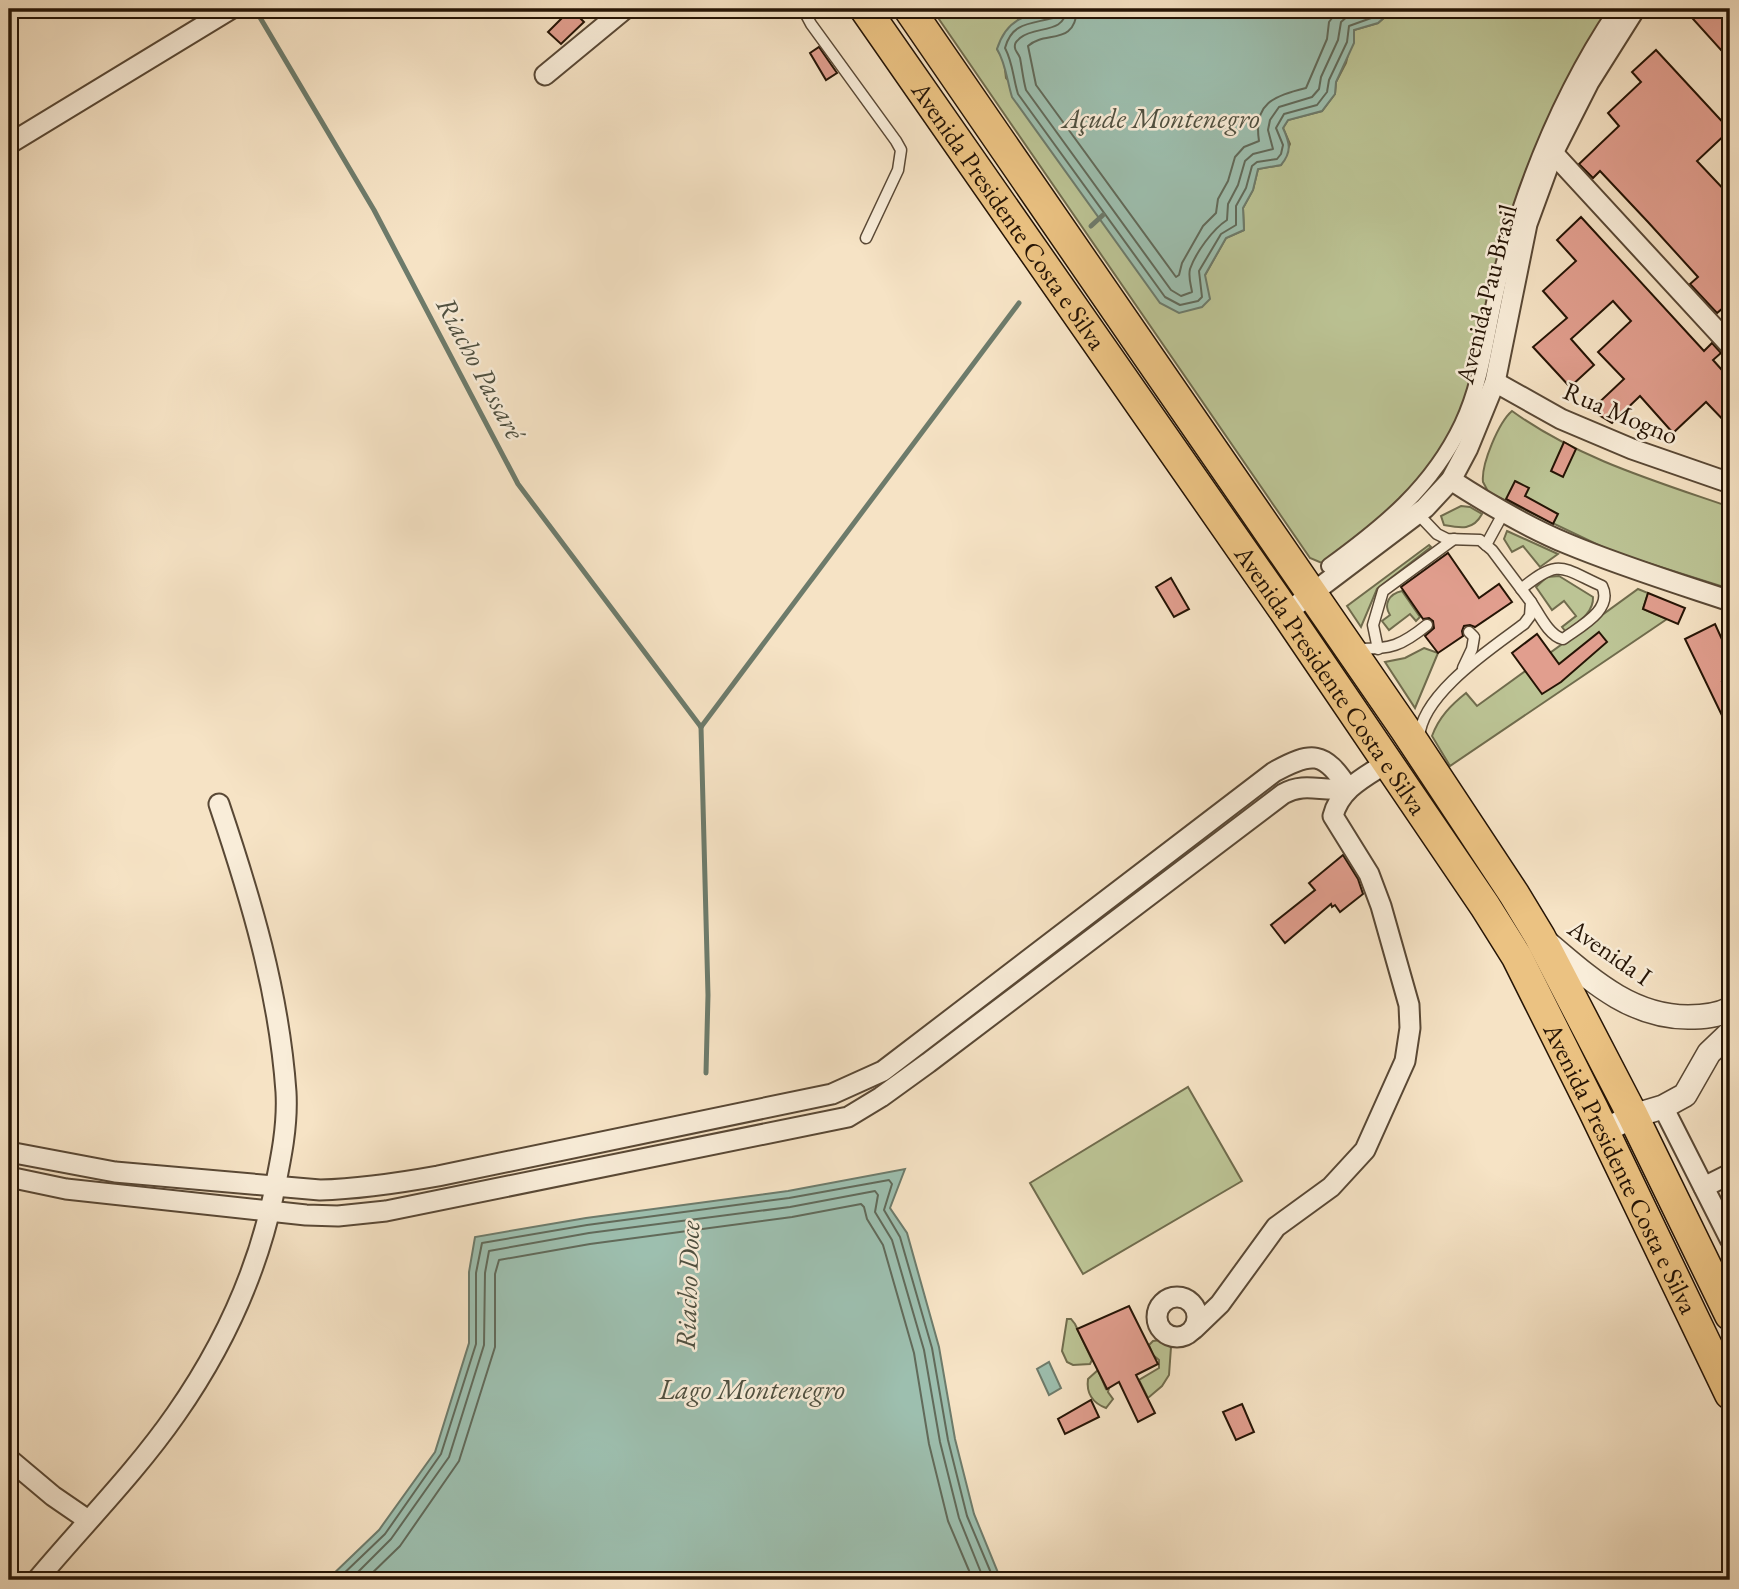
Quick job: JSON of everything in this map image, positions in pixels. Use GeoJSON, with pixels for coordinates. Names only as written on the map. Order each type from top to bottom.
{"type":"FeatureCollection","features":[{"type":"Feature","properties":{"kind":"main road","name":"Avenida Presidente Costa e Silva"},"geometry":{"type":"LineString","coordinates":[[865,9],[1286,613],[1517,957],[1730,1394]]}},
{"type":"Feature","properties":{"kind":"main road","name":"Avenida Presidente Costa e Silva"},"geometry":{"type":"LineString","coordinates":[[909,9],[1312,593],[1364,649],[1419,750],[1540,937],[1633,1116],[1730,1315]]}},
{"type":"Feature","properties":{"kind":"street"},"geometry":{"type":"LineString","coordinates":[[9,144],[231,9]]}},
{"type":"Feature","properties":{"kind":"street"},"geometry":{"type":"LineString","coordinates":[[545,75],[625,9]]}},
{"type":"Feature","properties":{"kind":"street"},"geometry":{"type":"LineString","coordinates":[[1329,566],[1411,500],[1462,425],[1482,360],[1506,256],[1538,156],[1575,77],[1617,9]]}},
{"type":"Feature","properties":{"kind":"street","name":"Avenida Pau Brasil"},"geometry":{"type":"LineString","coordinates":[[1286,613],[1418,514],[1451,480],[1468,448],[1495,382],[1527,224],[1553,153],[1589,82],[1634,9]]}},
{"type":"Feature","properties":{"kind":"street"},"geometry":{"type":"LineString","coordinates":[[1553,153],[1730,345]]}},
{"type":"Feature","properties":{"kind":"street","name":"Rua Mogno"},"geometry":{"type":"LineString","coordinates":[[1495,382],[1561,419],[1632,449],[1730,483]]}},
{"type":"Feature","properties":{"kind":"street"},"geometry":{"type":"LineString","coordinates":[[1451,480],[1504,512],[1566,543],[1730,601]]}},
{"type":"Feature","properties":{"kind":"street"},"geometry":{"type":"LineString","coordinates":[[9,1152],[116,1172],[320,1190],[378,1187],[832,1094],[883,1071],[1274,772],[1308,757],[1316,758],[1334,766],[1348,788]]}},
{"type":"Feature","properties":{"kind":"street"},"geometry":{"type":"LineString","coordinates":[[1194,1329],[1220,1304],[1276,1227],[1331,1187],[1365,1150],[1405,1061],[1410,1028],[1409,1005],[1381,906],[1369,874],[1333,816],[1337,802],[1348,788],[1388,762]]}},
{"type":"Feature","properties":{"kind":"street"},"geometry":{"type":"LineString","coordinates":[[9,1177],[66,1189],[270,1212],[338,1216],[386,1211],[848,1117],[928,1063],[1283,794],[1297,786],[1338,790],[1348,788]]}},
{"type":"Feature","properties":{"kind":"street"},"geometry":{"type":"LineString","coordinates":[[37,1580],[176,1415],[213,1356],[241,1298],[270,1212],[282,1156],[286,1094],[273,993],[251,898],[219,804]]}},
{"type":"Feature","properties":{"kind":"street","name":"Avenida I"},"geometry":{"type":"LineString","coordinates":[[1540,937],[1605,989],[1648,1012],[1668,1017],[1705,1017],[1730,1009]]}},
{"type":"Feature","properties":{"kind":"street"},"geometry":{"type":"LineString","coordinates":[[1604,1131],[1685,1095],[1709,1053],[1730,1032]]}},
{"type":"Feature","properties":{"kind":"street"},"geometry":{"type":"LineString","coordinates":[[1663,1107],[1730,1239]]}},
{"type":"Feature","properties":{"kind":"street"},"geometry":{"type":"LineString","coordinates":[[1704,1187],[1730,1174]]}},
{"type":"Feature","properties":{"kind":"street"},"geometry":{"type":"LineString","coordinates":[[9,1460],[52,1496],[88,1520]]}},
{"type":"Feature","properties":{"kind":"lane"},"geometry":{"type":"LineString","coordinates":[[803,9],[901,150],[898,170],[866,239]]}},
{"type":"Feature","properties":{"kind":"lane"},"geometry":{"type":"LineString","coordinates":[[1486,545],[1504,512]]}},
{"type":"Feature","properties":{"kind":"lane"},"geometry":{"type":"LineString","coordinates":[[1418,514],[1437,534],[1447,539],[1480,540],[1486,545],[1558,638],[1563,639],[1591,619],[1605,602],[1602,586],[1561,567],[1543,572],[1521,589]]}},
{"type":"Feature","properties":{"kind":"lane"},"geometry":{"type":"LineString","coordinates":[[1427,625],[1399,645],[1364,649],[1383,591],[1454,539]]}},
{"type":"Feature","properties":{"kind":"lane"},"geometry":{"type":"LineString","coordinates":[[1461,671],[1524,624],[1530,616],[1531,602]]}},
{"type":"Feature","properties":{"kind":"lane"},"geometry":{"type":"LineString","coordinates":[[1419,750],[1420,730],[1432,707],[1461,671],[1472,649],[1474,637],[1469,632]]}},
{"type":"Feature","properties":{"kind":"shaded area"},"geometry":{"type":"Polygon","coordinates":[[[932,9],[1069,9],[1020,17],[997,49],[1004,61],[1006,78],[1205,275],[1226,238],[1244,230],[1243,208],[1253,190],[1258,169],[1281,165],[1290,144],[1283,128],[1288,120],[1322,111],[1335,94],[1336,82],[1346,63],[1354,30],[1378,23],[1394,9],[1617,9],[1538,156],[1472,398],[1427,480],[1329,566],[1310,558],[932,9]]]}},
{"type":"Feature","properties":{"kind":"shaded area"},"geometry":{"type":"Polygon","coordinates":[[[1512,411],[1563,442],[1617,467],[1730,507],[1730,589],[1613,552],[1488,492],[1483,482],[1483,474],[1488,455],[1502,424],[1512,411]]]}},
{"type":"Feature","properties":{"kind":"shaded area"},"geometry":{"type":"Polygon","coordinates":[[[1461,506],[1470,507],[1482,514],[1470,526],[1444,525],[1441,516],[1461,506]]]}},
{"type":"Feature","properties":{"kind":"shaded area"},"geometry":{"type":"Polygon","coordinates":[[[1507,531],[1558,554],[1540,567],[1523,546],[1512,552],[1504,539],[1507,531]]]}},
{"type":"Feature","properties":{"kind":"shaded area"},"geometry":{"type":"Polygon","coordinates":[[[1429,545],[1431,547],[1377,589],[1361,627],[1347,606],[1429,545]]]}},
{"type":"Feature","properties":{"kind":"shaded area"},"geometry":{"type":"Polygon","coordinates":[[[1559,576],[1593,597],[1588,613],[1566,632],[1562,627],[1576,616],[1564,601],[1552,610],[1536,587],[1547,577],[1559,576]]]}},
{"type":"Feature","properties":{"kind":"shaded area"},"geometry":{"type":"Polygon","coordinates":[[[1638,589],[1648,593],[1643,609],[1667,619],[1450,766],[1432,736],[1442,717],[1455,702],[1466,693],[1477,706],[1638,589]]]}},
{"type":"Feature","properties":{"kind":"shaded area"},"geometry":{"type":"Polygon","coordinates":[[[1402,591],[1420,617],[1416,621],[1410,614],[1389,630],[1382,621],[1390,615],[1388,600],[1402,591]]]}},
{"type":"Feature","properties":{"kind":"shaded area"},"geometry":{"type":"Polygon","coordinates":[[[1424,648],[1438,653],[1415,708],[1385,662],[1405,658],[1424,648]]]}},
{"type":"Feature","properties":{"kind":"shaded area"},"geometry":{"type":"Polygon","coordinates":[[[1188,1087],[1242,1181],[1083,1274],[1030,1183],[1188,1087]]]}},
{"type":"Feature","properties":{"kind":"shaded area"},"geometry":{"type":"Polygon","coordinates":[[[1067,1319],[1071,1319],[1075,1324],[1092,1360],[1090,1364],[1073,1365],[1067,1362],[1062,1351],[1067,1319]]]}},
{"type":"Feature","properties":{"kind":"shaded area"},"geometry":{"type":"Polygon","coordinates":[[[1161,1340],[1171,1347],[1169,1375],[1162,1386],[1148,1398],[1139,1380],[1159,1368],[1159,1360],[1153,1355],[1149,1345],[1153,1341],[1161,1340]]]}},
{"type":"Feature","properties":{"kind":"shaded area"},"geometry":{"type":"Polygon","coordinates":[[[1098,1370],[1113,1399],[1106,1408],[1094,1401],[1088,1389],[1088,1379],[1098,1370]]]}},
{"type":"Feature","properties":{"kind":"water","name":"Açude Montenegro"},"geometry":{"type":"Polygon","coordinates":[[[1069,9],[1394,9],[1378,23],[1354,30],[1354,43],[1336,82],[1335,94],[1322,111],[1288,120],[1283,128],[1288,143],[1287,156],[1281,165],[1258,169],[1253,190],[1243,208],[1244,230],[1226,238],[1205,275],[1210,299],[1202,307],[1179,313],[1160,303],[1012,97],[997,49],[1002,37],[1016,21],[1025,17],[1069,9]]]}},
{"type":"Feature","properties":{"kind":"water","name":"Lago Montenegro"},"geometry":{"type":"Polygon","coordinates":[[[905,1169],[890,1208],[907,1233],[939,1347],[955,1439],[974,1514],[1001,1580],[327,1580],[379,1530],[435,1452],[469,1343],[469,1272],[475,1237],[586,1218],[788,1191],[905,1169]]]}},
{"type":"Feature","properties":{"kind":"water"},"geometry":{"type":"Polygon","coordinates":[[[1049,1362],[1061,1388],[1049,1395],[1037,1369],[1049,1362]]]}},
{"type":"Feature","properties":{"kind":"building"},"geometry":{"type":"Polygon","coordinates":[[[571,9],[584,22],[561,44],[548,32],[571,9]]]}},
{"type":"Feature","properties":{"kind":"building"},"geometry":{"type":"Polygon","coordinates":[[[1684,9],[1730,9],[1730,60],[1684,9]]]}},
{"type":"Feature","properties":{"kind":"building"},"geometry":{"type":"Polygon","coordinates":[[[819,47],[837,73],[826,80],[810,53],[819,47]]]}},
{"type":"Feature","properties":{"kind":"building"},"geometry":{"type":"Polygon","coordinates":[[[1656,50],[1730,130],[1697,161],[1730,196],[1726,200],[1730,204],[1730,302],[1717,313],[1690,284],[1698,277],[1648,222],[1600,171],[1593,178],[1579,164],[1619,126],[1608,113],[1641,82],[1632,72],[1656,50]]]}},
{"type":"Feature","properties":{"kind":"building"},"geometry":{"type":"Polygon","coordinates":[[[1581,217],[1704,351],[1712,343],[1721,353],[1713,360],[1730,379],[1730,427],[1706,402],[1673,433],[1640,396],[1612,423],[1591,410],[1624,379],[1598,352],[1631,321],[1613,301],[1571,339],[1594,365],[1570,387],[1533,347],[1567,318],[1543,291],[1576,261],[1557,240],[1581,217]]]}},
{"type":"Feature","properties":{"kind":"building"},"geometry":{"type":"Polygon","coordinates":[[[1564,442],[1576,449],[1563,477],[1551,471],[1564,442]]]}},
{"type":"Feature","properties":{"kind":"building"},"geometry":{"type":"Polygon","coordinates":[[[1515,481],[1529,488],[1525,496],[1558,514],[1553,524],[1506,499],[1515,481]]]}},
{"type":"Feature","properties":{"kind":"building"},"geometry":{"type":"Polygon","coordinates":[[[1448,553],[1479,598],[1499,584],[1512,602],[1475,627],[1464,626],[1463,636],[1438,653],[1425,636],[1434,628],[1433,621],[1429,618],[1423,619],[1401,587],[1448,553]]]}},
{"type":"Feature","properties":{"kind":"building"},"geometry":{"type":"Polygon","coordinates":[[[1171,578],[1189,609],[1174,617],[1156,587],[1171,578]]]}},
{"type":"Feature","properties":{"kind":"building"},"geometry":{"type":"Polygon","coordinates":[[[1648,593],[1685,608],[1678,624],[1643,609],[1648,593]]]}},
{"type":"Feature","properties":{"kind":"building"},"geometry":{"type":"Polygon","coordinates":[[[1715,624],[1730,657],[1730,678],[1722,682],[1728,695],[1730,694],[1730,732],[1685,639],[1715,624]]]}},
{"type":"Feature","properties":{"kind":"building"},"geometry":{"type":"Polygon","coordinates":[[[1599,632],[1607,642],[1561,682],[1542,694],[1512,653],[1537,634],[1559,664],[1599,632]]]}},
{"type":"Feature","properties":{"kind":"building"},"geometry":{"type":"Polygon","coordinates":[[[1343,855],[1358,879],[1363,894],[1340,912],[1331,904],[1285,943],[1271,925],[1315,890],[1309,883],[1343,855]]]}},
{"type":"Feature","properties":{"kind":"building"},"geometry":{"type":"Polygon","coordinates":[[[1129,1306],[1158,1364],[1136,1375],[1155,1413],[1138,1422],[1119,1382],[1107,1389],[1077,1329],[1129,1306]]]}},
{"type":"Feature","properties":{"kind":"building"},"geometry":{"type":"Polygon","coordinates":[[[1091,1400],[1099,1417],[1065,1434],[1058,1419],[1091,1400]]]}},
{"type":"Feature","properties":{"kind":"building"},"geometry":{"type":"Polygon","coordinates":[[[1242,1404],[1254,1432],[1236,1440],[1223,1412],[1242,1404]]]}},
{"type":"Feature","properties":{"kind":"waterway","name":"Riacho Passaré"},"geometry":{"type":"LineString","coordinates":[[255,9],[374,210],[518,484],[701,727]]}},
{"type":"Feature","properties":{"kind":"waterway"},"geometry":{"type":"LineString","coordinates":[[1091,226],[1103,215]]}},
{"type":"Feature","properties":{"kind":"waterway"},"geometry":{"type":"LineString","coordinates":[[701,727],[1019,303]]}},
{"type":"Feature","properties":{"kind":"waterway","name":"Riacho Doce"},"geometry":{"type":"LineString","coordinates":[[701,727],[708,995],[706,1073]]}}]}
